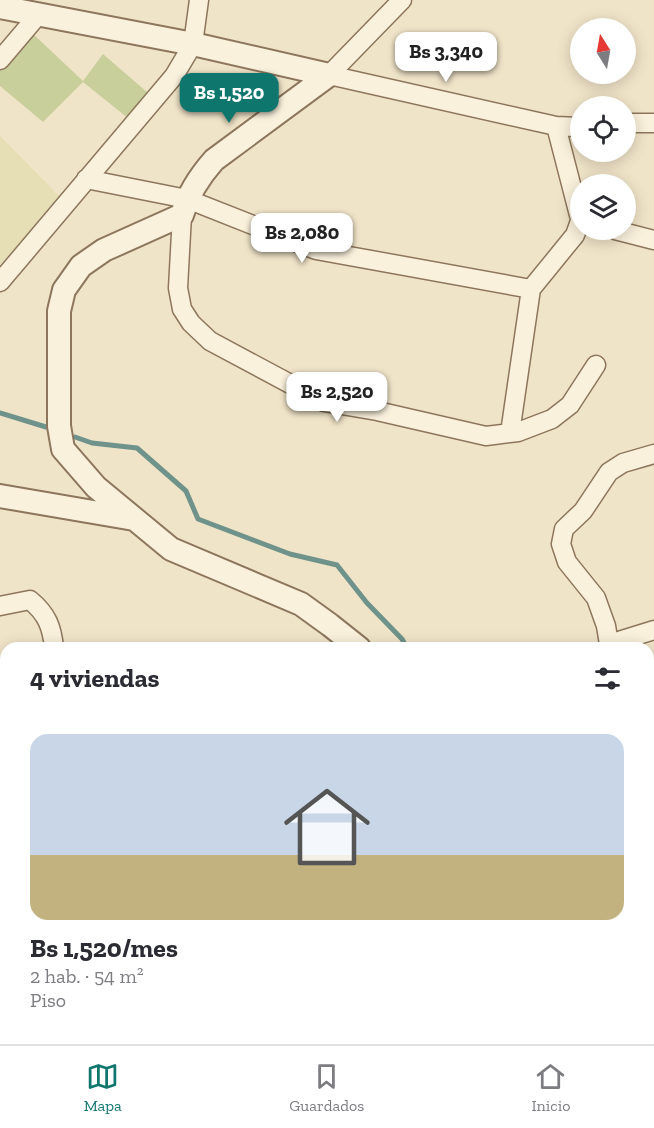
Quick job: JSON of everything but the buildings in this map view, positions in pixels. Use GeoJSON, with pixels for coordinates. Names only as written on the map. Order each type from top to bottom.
{"type":"FeatureCollection","features":[{"type":"Feature","properties":{"kind":"street"},"geometry":{"type":"LineString","coordinates":[[0,282],[174,76],[193,44],[199,0]]}},
{"type":"Feature","properties":{"kind":"street"},"geometry":{"type":"LineString","coordinates":[[402,0],[329,75],[214,160],[201,175],[184,207],[178,288],[182,309],[190,324],[210,341],[324,402],[377,411],[486,436],[518,432],[552,419],[570,405],[596,365]]}},
{"type":"Feature","properties":{"kind":"street"},"geometry":{"type":"LineString","coordinates":[[0,7],[193,44],[556,126],[570,127]]}},
{"type":"Feature","properties":{"kind":"street"},"geometry":{"type":"LineString","coordinates":[[0,60],[39,14]]}},
{"type":"Feature","properties":{"kind":"street"},"geometry":{"type":"LineString","coordinates":[[636,123],[654,123]]}},
{"type":"Feature","properties":{"kind":"street"},"geometry":{"type":"LineString","coordinates":[[556,126],[570,181]]}},
{"type":"Feature","properties":{"kind":"street"},"geometry":{"type":"LineString","coordinates":[[86,179],[184,207],[316,250],[531,289]]}},
{"type":"Feature","properties":{"kind":"street"},"geometry":{"type":"LineString","coordinates":[[184,207],[105,250],[81,266],[64,291],[59,311],[59,426],[63,449],[96,487],[171,549],[301,604],[351,642]]}},
{"type":"Feature","properties":{"kind":"street"},"geometry":{"type":"LineString","coordinates":[[636,235],[654,240]]}},
{"type":"Feature","properties":{"kind":"street"},"geometry":{"type":"LineString","coordinates":[[510,433],[531,289],[572,240]]}},
{"type":"Feature","properties":{"kind":"street"},"geometry":{"type":"LineString","coordinates":[[608,642],[606,626],[596,598],[567,562],[561,544],[564,529],[583,511],[609,472],[623,462],[654,453]]}},
{"type":"Feature","properties":{"kind":"street"},"geometry":{"type":"LineString","coordinates":[[0,496],[135,519]]}},
{"type":"Feature","properties":{"kind":"street"},"geometry":{"type":"LineString","coordinates":[[0,606],[30,600],[42,610],[52,633],[53,642]]}},
{"type":"Feature","properties":{"kind":"street"},"geometry":{"type":"LineString","coordinates":[[620,642],[654,630]]}},
{"type":"Feature","properties":{"kind":"shaded area"},"geometry":{"type":"Polygon","coordinates":[[[0,136],[63,200],[0,273],[0,136]]]}},
{"type":"Feature","properties":{"kind":"green space"},"geometry":{"type":"Polygon","coordinates":[[[31,32],[83,81],[103,54],[148,93],[129,119],[83,82],[43,122],[0,86],[0,71],[31,32]]]}},
{"type":"Feature","properties":{"kind":"waterway"},"geometry":{"type":"LineString","coordinates":[[0,413],[46,427]]}},
{"type":"Feature","properties":{"kind":"waterway"},"geometry":{"type":"LineString","coordinates":[[75,437],[92,443],[137,448],[186,491],[198,519],[290,554],[337,565],[367,603],[404,642]]}}]}
